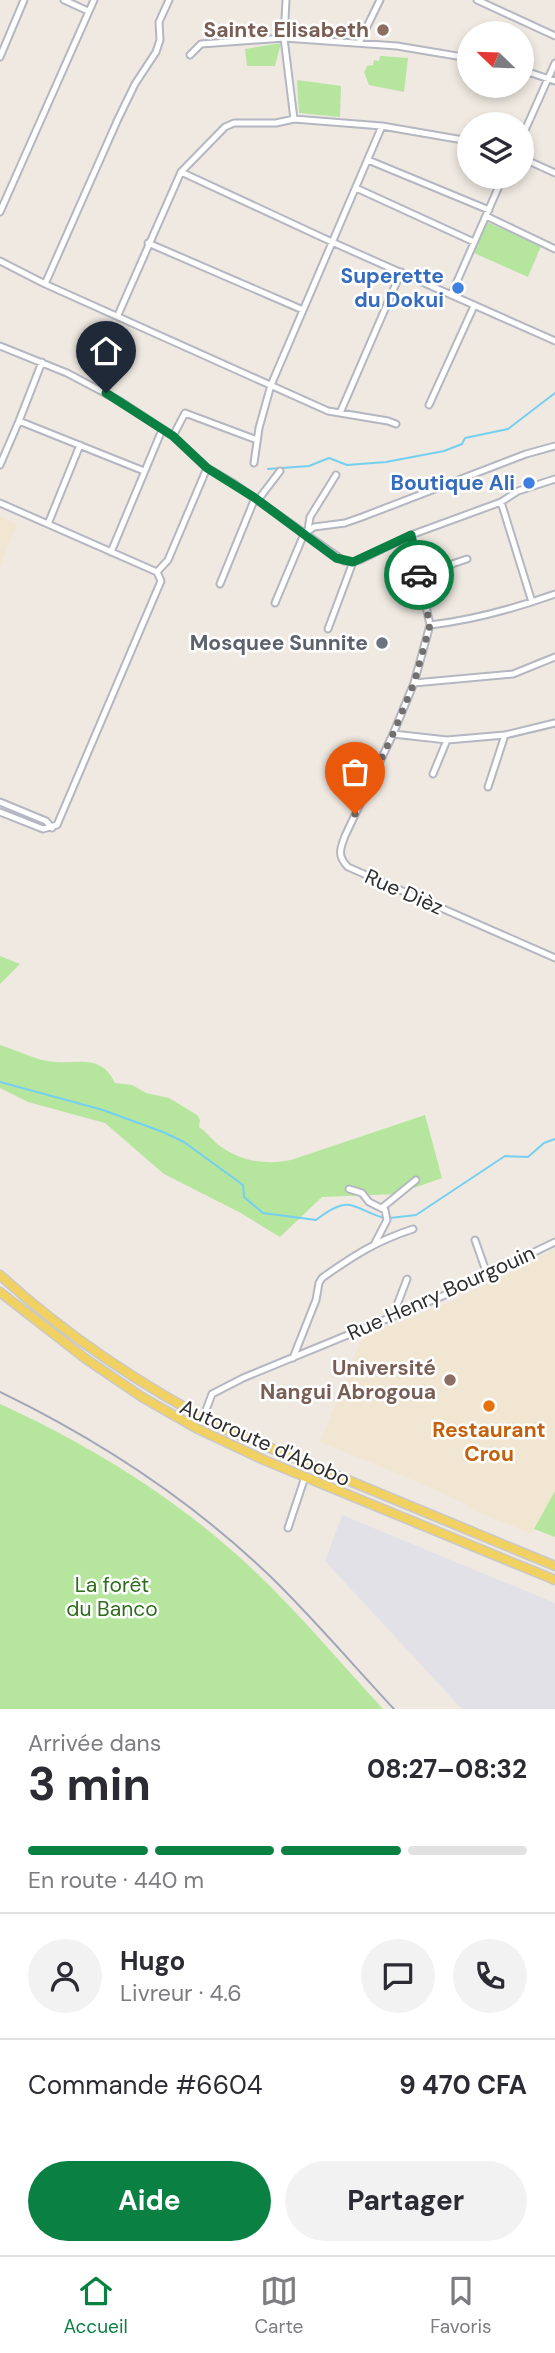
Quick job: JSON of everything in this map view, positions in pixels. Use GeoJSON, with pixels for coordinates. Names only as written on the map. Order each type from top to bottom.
{"type":"FeatureCollection","features":[{"type":"Feature","properties":{"kind":"main road","name":"Autoroute d'Abobo"},"geometry":{"type":"LineString","coordinates":[[0,1275],[91,1348],[163,1396],[203,1418],[555,1566]]}},
{"type":"Feature","properties":{"kind":"main road"},"geometry":{"type":"LineString","coordinates":[[0,1292],[69,1348],[142,1397],[196,1428],[305,1477],[555,1580]]}},
{"type":"Feature","properties":{"kind":"street"},"geometry":{"type":"LineString","coordinates":[[0,57],[24,0]]}},
{"type":"Feature","properties":{"kind":"street"},"geometry":{"type":"LineString","coordinates":[[64,0],[89,11]]}},
{"type":"Feature","properties":{"kind":"street"},"geometry":{"type":"LineString","coordinates":[[0,212],[94,0]]}},
{"type":"Feature","properties":{"kind":"street"},"geometry":{"type":"LineString","coordinates":[[45,284],[118,119],[135,84],[156,52],[160,40],[159,22],[169,0]]}},
{"type":"Feature","properties":{"kind":"street"},"geometry":{"type":"LineString","coordinates":[[286,0],[284,38],[295,119]]}},
{"type":"Feature","properties":{"kind":"street"},"geometry":{"type":"LineString","coordinates":[[359,43],[380,0]]}},
{"type":"Feature","properties":{"kind":"street"},"geometry":{"type":"LineString","coordinates":[[477,0],[555,36]]}},
{"type":"Feature","properties":{"kind":"street"},"geometry":{"type":"LineString","coordinates":[[0,30],[9,34]]}},
{"type":"Feature","properties":{"kind":"street"},"geometry":{"type":"LineString","coordinates":[[190,55],[201,44],[284,38],[397,46],[457,56]]}},
{"type":"Feature","properties":{"kind":"street"},"geometry":{"type":"LineString","coordinates":[[533,112],[555,63]]}},
{"type":"Feature","properties":{"kind":"street"},"geometry":{"type":"LineString","coordinates":[[534,74],[555,81]]}},
{"type":"Feature","properties":{"kind":"street"},"geometry":{"type":"LineString","coordinates":[[118,314],[181,172],[225,127],[234,123],[276,123],[295,119],[382,126],[457,139]]}},
{"type":"Feature","properties":{"kind":"street"},"geometry":{"type":"LineString","coordinates":[[254,463],[271,385],[382,126]]}},
{"type":"Feature","properties":{"kind":"street"},"geometry":{"type":"LineString","coordinates":[[368,160],[487,213],[555,249]]}},
{"type":"Feature","properties":{"kind":"street"},"geometry":{"type":"LineString","coordinates":[[534,163],[555,173]]}},
{"type":"Feature","properties":{"kind":"street"},"geometry":{"type":"LineString","coordinates":[[181,172],[555,341]]}},
{"type":"Feature","properties":{"kind":"street"},"geometry":{"type":"LineString","coordinates":[[356,188],[474,242]]}},
{"type":"Feature","properties":{"kind":"street"},"geometry":{"type":"LineString","coordinates":[[450,295],[498,189]]}},
{"type":"Feature","properties":{"kind":"street"},"geometry":{"type":"LineString","coordinates":[[148,243],[303,310]]}},
{"type":"Feature","properties":{"kind":"street"},"geometry":{"type":"LineString","coordinates":[[0,261],[45,284],[118,314],[328,411],[396,424]]}},
{"type":"Feature","properties":{"kind":"street"},"geometry":{"type":"LineString","coordinates":[[340,413],[401,272]]}},
{"type":"Feature","properties":{"kind":"street"},"geometry":{"type":"LineString","coordinates":[[429,405],[474,306]]}},
{"type":"Feature","properties":{"kind":"street"},"geometry":{"type":"LineString","coordinates":[[0,346],[43,362],[101,390],[173,436],[207,468],[306,532],[336,558],[353,562],[411,535],[500,502],[518,491],[553,480],[555,489]]}},
{"type":"Feature","properties":{"kind":"street"},"geometry":{"type":"LineString","coordinates":[[0,465],[43,362]]}},
{"type":"Feature","properties":{"kind":"street"},"geometry":{"type":"LineString","coordinates":[[173,436],[185,413],[257,440]]}},
{"type":"Feature","properties":{"kind":"street"},"geometry":{"type":"LineString","coordinates":[[19,421],[144,471]]}},
{"type":"Feature","properties":{"kind":"street"},"geometry":{"type":"LineString","coordinates":[[111,552],[162,429]]}},
{"type":"Feature","properties":{"kind":"street"},"geometry":{"type":"LineString","coordinates":[[48,524],[80,445]]}},
{"type":"Feature","properties":{"kind":"street"},"geometry":{"type":"LineString","coordinates":[[306,532],[323,524],[345,523],[526,454],[555,446]]}},
{"type":"Feature","properties":{"kind":"street"},"geometry":{"type":"LineString","coordinates":[[157,572],[168,560],[207,468]]}},
{"type":"Feature","properties":{"kind":"street"},"geometry":{"type":"LineString","coordinates":[[220,584],[256,499],[279,471]]}},
{"type":"Feature","properties":{"kind":"street"},"geometry":{"type":"LineString","coordinates":[[275,603],[310,517],[336,475]]}},
{"type":"Feature","properties":{"kind":"street"},"geometry":{"type":"LineString","coordinates":[[500,502],[532,602]]}},
{"type":"Feature","properties":{"kind":"street"},"geometry":{"type":"LineString","coordinates":[[0,503],[157,572],[161,580],[61,818],[52,828],[43,829],[0,811]]}},
{"type":"Feature","properties":{"kind":"street","name":"Rue Dièz"},"geometry":{"type":"LineString","coordinates":[[411,535],[430,625],[414,683],[345,836],[340,851],[341,860],[348,867],[555,958]]}},
{"type":"Feature","properties":{"kind":"street"},"geometry":{"type":"LineString","coordinates":[[419,575],[467,559]]}},
{"type":"Feature","properties":{"kind":"street"},"geometry":{"type":"LineString","coordinates":[[328,629],[353,562]]}},
{"type":"Feature","properties":{"kind":"street"},"geometry":{"type":"LineString","coordinates":[[430,625],[504,612],[555,594]]}},
{"type":"Feature","properties":{"kind":"street"},"geometry":{"type":"LineString","coordinates":[[414,683],[513,674],[555,657]]}},
{"type":"Feature","properties":{"kind":"street"},"geometry":{"type":"LineString","coordinates":[[393,734],[447,740],[505,735],[555,723]]}},
{"type":"Feature","properties":{"kind":"street"},"geometry":{"type":"LineString","coordinates":[[488,788],[505,735]]}},
{"type":"Feature","properties":{"kind":"street"},"geometry":{"type":"LineString","coordinates":[[433,774],[447,740]]}},
{"type":"Feature","properties":{"kind":"street"},"geometry":{"type":"LineString","coordinates":[[0,802],[46,821],[52,828]]}},
{"type":"Feature","properties":{"kind":"street"},"geometry":{"type":"LineString","coordinates":[[384,1208],[416,1180]]}},
{"type":"Feature","properties":{"kind":"street"},"geometry":{"type":"LineString","coordinates":[[349,1189],[362,1193],[369,1202],[384,1208]]}},
{"type":"Feature","properties":{"kind":"street"},"geometry":{"type":"LineString","coordinates":[[375,1243],[387,1220],[384,1208]]}},
{"type":"Feature","properties":{"kind":"street"},"geometry":{"type":"LineString","coordinates":[[293,1358],[323,1278],[345,1260],[375,1243],[413,1229]]}},
{"type":"Feature","properties":{"kind":"street"},"geometry":{"type":"LineString","coordinates":[[475,1240],[487,1274]]}},
{"type":"Feature","properties":{"kind":"street","name":"Rue Henry Bourgouin"},"geometry":{"type":"LineString","coordinates":[[203,1418],[212,1394],[243,1378],[397,1315],[555,1241]]}},
{"type":"Feature","properties":{"kind":"street"},"geometry":{"type":"LineString","coordinates":[[397,1315],[397,1305],[407,1279]]}},
{"type":"Feature","properties":{"kind":"street"},"geometry":{"type":"LineString","coordinates":[[288,1528],[305,1477]]}},
{"type":"Feature","properties":{"kind":"shaded area"},"geometry":{"type":"Polygon","coordinates":[[[0,516],[17,524],[0,567],[0,516]]]}},
{"type":"Feature","properties":{"kind":"shaded area","name":"Université Nangui Abrogoua"},"geometry":{"type":"Polygon","coordinates":[[[555,1249],[555,1537],[535,1529],[532,1534],[467,1508],[468,1505],[415,1481],[320,1442],[363,1336],[453,1301],[555,1249]]]}},
{"type":"Feature","properties":{"kind":"shaded area"},"geometry":{"type":"Polygon","coordinates":[[[342,1515],[555,1603],[555,1709],[462,1709],[325,1561],[342,1515]]]}},
{"type":"Feature","properties":{"kind":"green space"},"geometry":{"type":"Polygon","coordinates":[[[281,43],[275,66],[247,66],[245,49],[281,43]]]}},
{"type":"Feature","properties":{"kind":"green space"},"geometry":{"type":"Polygon","coordinates":[[[380,56],[408,58],[404,92],[369,85],[364,72],[367,66],[373,65],[374,60],[379,61],[380,56]]]}},
{"type":"Feature","properties":{"kind":"green space"},"geometry":{"type":"Polygon","coordinates":[[[297,80],[341,86],[340,117],[299,113],[297,80]]]}},
{"type":"Feature","properties":{"kind":"green space"},"geometry":{"type":"Polygon","coordinates":[[[487,222],[541,246],[528,277],[474,253],[487,222]]]}},
{"type":"Feature","properties":{"kind":"green space"},"geometry":{"type":"Polygon","coordinates":[[[0,956],[20,964],[0,984],[0,956]]]}},
{"type":"Feature","properties":{"kind":"green space"},"geometry":{"type":"Polygon","coordinates":[[[0,1045],[47,1061],[94,1063],[109,1073],[115,1083],[132,1085],[146,1093],[169,1098],[197,1115],[200,1120],[199,1127],[220,1146],[237,1156],[256,1161],[294,1159],[425,1115],[442,1178],[397,1194],[322,1197],[280,1237],[239,1212],[164,1174],[105,1123],[28,1102],[0,1088],[0,1045]]]}},
{"type":"Feature","properties":{"kind":"green space","name":"La forêt du Banco"},"geometry":{"type":"Polygon","coordinates":[[[0,1404],[91,1450],[148,1486],[203,1526],[270,1586],[383,1709],[0,1709],[0,1404]]]}},
{"type":"Feature","properties":{"kind":"green space"},"geometry":{"type":"Polygon","coordinates":[[[555,1491],[555,1537],[534,1529],[555,1491]]]}},
{"type":"Feature","properties":{"kind":"waterway"},"geometry":{"type":"LineString","coordinates":[[268,469],[309,466],[329,458],[347,465],[386,462],[444,451],[462,444],[465,438],[508,429],[555,393]]}},
{"type":"Feature","properties":{"kind":"waterway"},"geometry":{"type":"LineString","coordinates":[[0,1082],[103,1110],[184,1142],[243,1185],[244,1197],[263,1213],[316,1220],[336,1207],[350,1205],[384,1218]]}},
{"type":"Feature","properties":{"kind":"waterway"},"geometry":{"type":"LineString","coordinates":[[390,1218],[416,1215],[505,1156],[528,1157],[544,1143],[555,1139]]}},
{"type":"Feature","properties":{"kind":"railway"},"geometry":{"type":"LineString","coordinates":[[0,1392],[108,1451],[209,1522],[287,1593],[394,1709]]}},
{"type":"Feature","properties":{"kind":"way so far"},"geometry":{"type":"LineString","coordinates":[[355,814],[414,683],[430,625],[419,575]]}},
{"type":"Feature","properties":{"kind":"place","name":"Sainte Elisabeth"},"geometry":{"type":"Point","coordinates":[383,30]}},
{"type":"Feature","properties":{"kind":"place","name":"Superette du Dokui"},"geometry":{"type":"Point","coordinates":[458,288]}},
{"type":"Feature","properties":{"kind":"place","name":"Boutique Ali"},"geometry":{"type":"Point","coordinates":[529,483]}},
{"type":"Feature","properties":{"kind":"place","name":"Mosquee Sunnite"},"geometry":{"type":"Point","coordinates":[382,643]}},
{"type":"Feature","properties":{"kind":"place","name":"Université Nangui Abrogoua"},"geometry":{"type":"Point","coordinates":[450,1380]}},
{"type":"Feature","properties":{"kind":"place","name":"Restaurant Crou"},"geometry":{"type":"Point","coordinates":[489,1406]}},
{"type":"Feature","properties":{"kind":"route"},"geometry":{"type":"LineString","coordinates":[[106,393],[173,436],[207,468],[255,498],[336,558],[353,562],[411,535],[419,575]]}}]}
